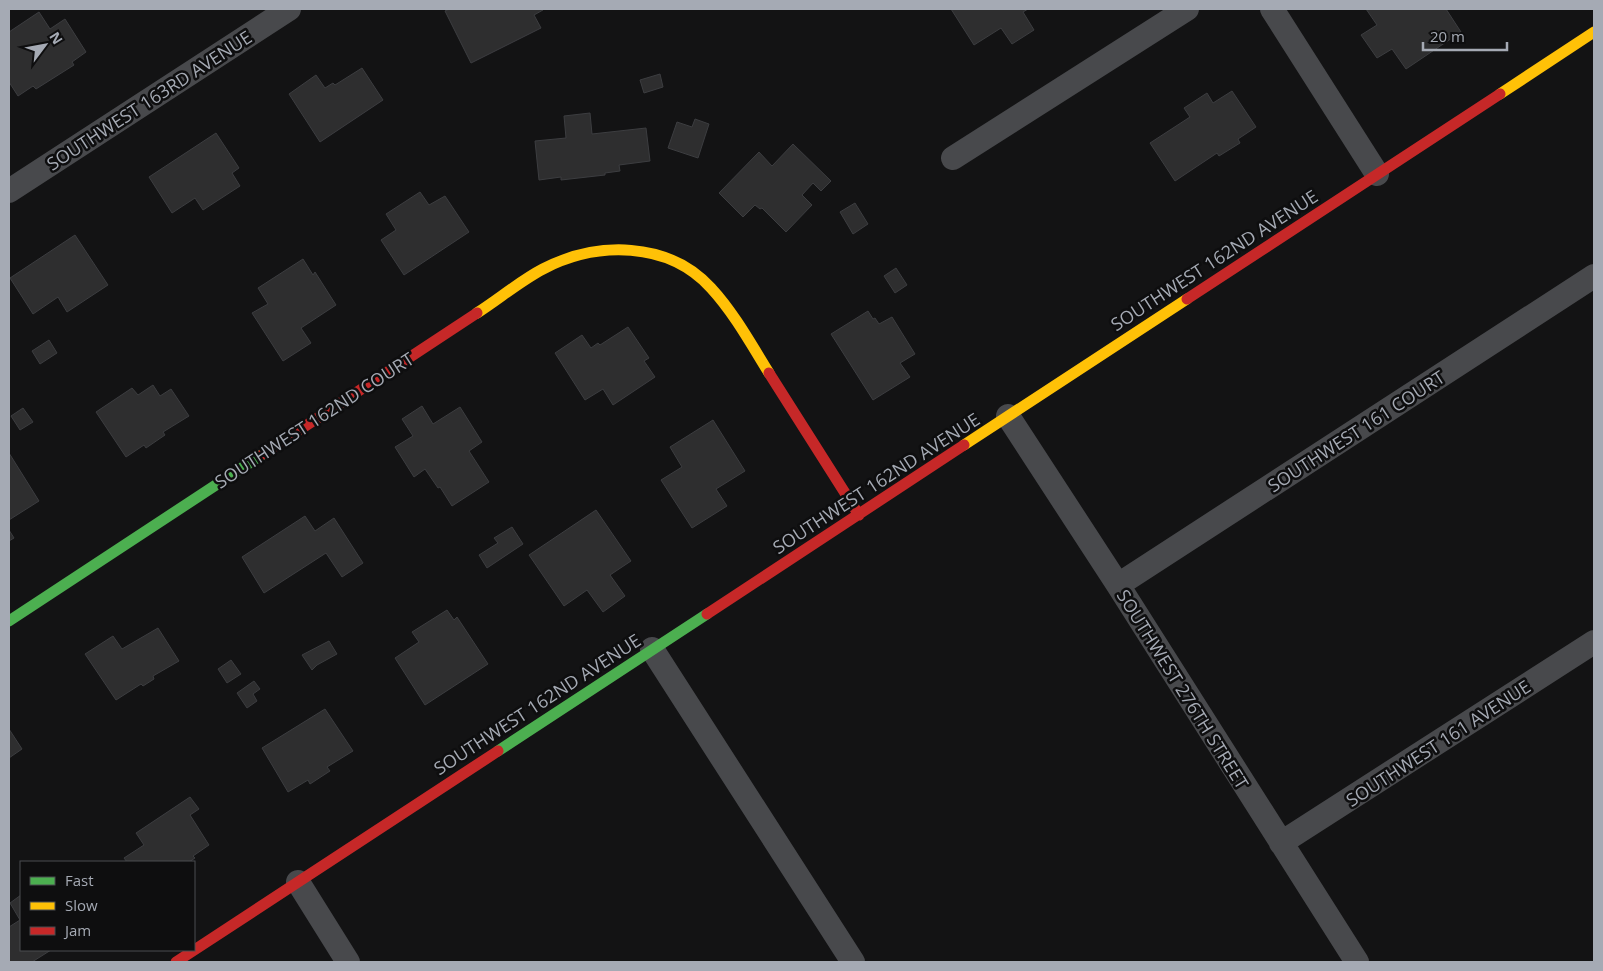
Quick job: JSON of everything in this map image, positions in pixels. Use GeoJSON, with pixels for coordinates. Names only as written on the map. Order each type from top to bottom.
{"type":"FeatureCollection","features":[{"type":"Feature","properties":{"kind":"street","name":"SOUTHWEST 163RD AVENUE"},"geometry":{"type":"LineString","coordinates":[[9,191],[289,9]]}},
{"type":"Feature","properties":{"kind":"street"},"geometry":{"type":"LineString","coordinates":[[953,158],[1187,9]]}},
{"type":"Feature","properties":{"kind":"street"},"geometry":{"type":"LineString","coordinates":[[1272,9],[1377,174]]}},
{"type":"Feature","properties":{"kind":"street","name":"SOUTHWEST 162ND AVENUE"},"geometry":{"type":"LineString","coordinates":[[195,950],[1594,32]]}},
{"type":"Feature","properties":{"kind":"street","name":"SOUTHWEST 162ND COURT"},"geometry":{"type":"LineString","coordinates":[[9,621],[542,270],[555,263],[585,253],[618,248],[666,258],[702,279],[715,291],[733,316],[859,515]]}},
{"type":"Feature","properties":{"kind":"street","name":"SOUTHWEST 161 COURT"},"geometry":{"type":"LineString","coordinates":[[1118,586],[1594,276]]}},
{"type":"Feature","properties":{"kind":"street","name":"SOUTHWEST 276TH STREET"},"geometry":{"type":"LineString","coordinates":[[1008,416],[1356,962]]}},
{"type":"Feature","properties":{"kind":"street","name":"SOUTHWEST 161 AVENUE"},"geometry":{"type":"LineString","coordinates":[[1281,843],[1594,642]]}},
{"type":"Feature","properties":{"kind":"street"},"geometry":{"type":"LineString","coordinates":[[652,650],[853,962]]}},
{"type":"Feature","properties":{"kind":"street"},"geometry":{"type":"LineString","coordinates":[[298,882],[348,962]]}},
{"type":"Feature","properties":{"kind":"street","name":"SOUTHWEST 162ND AVENUE"},"geometry":{"type":"LineString","coordinates":[[176,962],[193,951]]}},
{"type":"Feature","properties":{"kind":"building"},"geometry":{"type":"Polygon","coordinates":[[[449,9],[543,10],[534,15],[541,28],[471,63],[445,11],[449,9]]]}},
{"type":"Feature","properties":{"kind":"building"},"geometry":{"type":"Polygon","coordinates":[[[951,9],[1028,9],[1023,12],[1034,30],[1012,44],[1001,28],[974,45],[951,9]]]}},
{"type":"Feature","properties":{"kind":"building"},"geometry":{"type":"Polygon","coordinates":[[[1366,9],[1446,9],[1461,32],[1406,69],[1392,49],[1377,58],[1361,35],[1377,25],[1366,9]]]}},
{"type":"Feature","properties":{"kind":"building"},"geometry":{"type":"Polygon","coordinates":[[[39,12],[50,29],[65,19],[86,52],[72,62],[74,65],[36,89],[33,86],[18,96],[9,82],[9,32],[39,12]]]}},
{"type":"Feature","properties":{"kind":"building"},"geometry":{"type":"Polygon","coordinates":[[[362,68],[383,100],[320,142],[289,94],[316,75],[325,88],[333,83],[335,85],[362,68]]]}},
{"type":"Feature","properties":{"kind":"building"},"geometry":{"type":"Polygon","coordinates":[[[660,74],[663,87],[644,93],[640,80],[660,74]]]}},
{"type":"Feature","properties":{"kind":"building"},"geometry":{"type":"Polygon","coordinates":[[[1232,91],[1256,127],[1238,139],[1240,143],[1219,156],[1217,153],[1175,181],[1150,143],[1190,117],[1184,108],[1207,93],[1213,103],[1232,91]]]}},
{"type":"Feature","properties":{"kind":"building"},"geometry":{"type":"Polygon","coordinates":[[[590,113],[592,134],[646,128],[650,161],[619,165],[620,171],[605,173],[605,175],[561,180],[561,177],[539,180],[535,141],[566,138],[564,116],[590,113]]]}},
{"type":"Feature","properties":{"kind":"building"},"geometry":{"type":"Polygon","coordinates":[[[695,119],[709,124],[698,158],[668,148],[677,122],[692,127],[695,119]]]}},
{"type":"Feature","properties":{"kind":"building"},"geometry":{"type":"Polygon","coordinates":[[[216,133],[239,168],[232,173],[240,186],[203,210],[195,198],[172,213],[149,177],[216,133]]]}},
{"type":"Feature","properties":{"kind":"building"},"geometry":{"type":"Polygon","coordinates":[[[793,144],[831,181],[821,191],[813,183],[802,195],[812,205],[786,232],[762,208],[760,209],[755,205],[743,217],[719,193],[759,152],[772,166],[793,144]]]}},
{"type":"Feature","properties":{"kind":"building"},"geometry":{"type":"Polygon","coordinates":[[[420,192],[429,205],[445,196],[469,232],[404,275],[381,240],[396,230],[386,214],[420,192]]]}},
{"type":"Feature","properties":{"kind":"building"},"geometry":{"type":"Polygon","coordinates":[[[855,203],[868,224],[853,234],[840,212],[855,203]]]}},
{"type":"Feature","properties":{"kind":"building"},"geometry":{"type":"Polygon","coordinates":[[[75,235],[108,285],[67,312],[58,297],[33,314],[10,278],[75,235]]]}},
{"type":"Feature","properties":{"kind":"building"},"geometry":{"type":"Polygon","coordinates":[[[303,259],[313,275],[315,272],[336,305],[301,328],[311,343],[283,361],[252,313],[268,304],[258,288],[303,259]]]}},
{"type":"Feature","properties":{"kind":"building"},"geometry":{"type":"Polygon","coordinates":[[[896,268],[907,285],[895,293],[884,276],[896,268]]]}},
{"type":"Feature","properties":{"kind":"building"},"geometry":{"type":"Polygon","coordinates":[[[868,311],[879,324],[892,317],[915,354],[900,363],[910,377],[873,400],[831,334],[868,311]]]}},
{"type":"Feature","properties":{"kind":"building"},"geometry":{"type":"Polygon","coordinates":[[[628,327],[649,358],[644,361],[655,377],[613,405],[603,389],[585,400],[555,353],[582,335],[591,348],[598,343],[600,345],[628,327]]]}},
{"type":"Feature","properties":{"kind":"building"},"geometry":{"type":"Polygon","coordinates":[[[49,340],[57,353],[40,364],[32,351],[49,340]]]}},
{"type":"Feature","properties":{"kind":"building"},"geometry":{"type":"Polygon","coordinates":[[[153,385],[160,396],[171,389],[189,416],[163,432],[165,435],[146,448],[144,445],[126,457],[96,412],[132,388],[138,395],[153,385]]]}},
{"type":"Feature","properties":{"kind":"building"},"geometry":{"type":"Polygon","coordinates":[[[422,406],[433,424],[460,407],[482,442],[469,451],[489,482],[452,506],[440,487],[438,488],[425,469],[414,477],[395,447],[413,436],[402,419],[422,406]]]}},
{"type":"Feature","properties":{"kind":"building"},"geometry":{"type":"Polygon","coordinates":[[[23,408],[33,422],[20,430],[11,416],[23,408]]]}},
{"type":"Feature","properties":{"kind":"building"},"geometry":{"type":"Polygon","coordinates":[[[713,420],[745,471],[716,489],[727,506],[692,528],[661,480],[682,467],[670,447],[713,420]]]}},
{"type":"Feature","properties":{"kind":"building"},"geometry":{"type":"Polygon","coordinates":[[[9,453],[39,501],[9,520],[9,453]]]}},
{"type":"Feature","properties":{"kind":"building"},"geometry":{"type":"Polygon","coordinates":[[[596,510],[631,561],[610,575],[625,596],[603,612],[587,590],[564,606],[529,555],[596,510]]]}},
{"type":"Feature","properties":{"kind":"building"},"geometry":{"type":"Polygon","coordinates":[[[305,516],[315,531],[334,518],[363,563],[342,577],[326,553],[264,593],[242,557],[305,516]]]}},
{"type":"Feature","properties":{"kind":"building"},"geometry":{"type":"Polygon","coordinates":[[[512,527],[523,544],[487,568],[479,555],[498,543],[494,538],[512,527]]]}},
{"type":"Feature","properties":{"kind":"building"},"geometry":{"type":"Polygon","coordinates":[[[9,530],[14,538],[9,541],[9,530]]]}},
{"type":"Feature","properties":{"kind":"building"},"geometry":{"type":"Polygon","coordinates":[[[447,610],[454,620],[457,617],[488,664],[425,705],[395,658],[419,642],[412,632],[447,610]]]}},
{"type":"Feature","properties":{"kind":"building"},"geometry":{"type":"Polygon","coordinates":[[[158,628],[179,661],[153,676],[154,679],[143,686],[141,684],[116,700],[85,654],[113,636],[122,649],[158,628]]]}},
{"type":"Feature","properties":{"kind":"building"},"geometry":{"type":"Polygon","coordinates":[[[329,641],[337,654],[317,665],[312,670],[302,655],[329,641]]]}},
{"type":"Feature","properties":{"kind":"building"},"geometry":{"type":"Polygon","coordinates":[[[231,660],[241,674],[227,683],[218,669],[231,660]]]}},
{"type":"Feature","properties":{"kind":"building"},"geometry":{"type":"Polygon","coordinates":[[[254,681],[260,689],[253,694],[257,701],[247,708],[237,693],[254,681]]]}},
{"type":"Feature","properties":{"kind":"building"},"geometry":{"type":"Polygon","coordinates":[[[325,709],[353,751],[327,767],[330,771],[310,784],[308,780],[288,792],[262,748],[325,709]]]}},
{"type":"Feature","properties":{"kind":"building"},"geometry":{"type":"Polygon","coordinates":[[[9,729],[22,749],[9,758],[9,729]]]}},
{"type":"Feature","properties":{"kind":"building"},"geometry":{"type":"Polygon","coordinates":[[[190,797],[199,809],[190,815],[209,845],[193,856],[195,858],[190,861],[126,861],[124,858],[144,845],[136,833],[190,797]]]}},
{"type":"Feature","properties":{"kind":"building"},"geometry":{"type":"Polygon","coordinates":[[[20,896],[20,920],[10,903],[20,896]]]}},
{"type":"Feature","properties":{"kind":"building"},"geometry":{"type":"Polygon","coordinates":[[[20,920],[20,951],[49,951],[32,962],[9,962],[9,927],[20,920]]]}},
{"type":"Feature","properties":{"kind":"traffic: fast"},"geometry":{"type":"LineString","coordinates":[[9,621],[263,454]]}},
{"type":"Feature","properties":{"kind":"traffic: fast"},"geometry":{"type":"LineString","coordinates":[[498,751],[707,614]]}},
{"type":"Feature","properties":{"kind":"traffic: slow"},"geometry":{"type":"LineString","coordinates":[[1500,94],[1594,32]]}},
{"type":"Feature","properties":{"kind":"traffic: slow"},"geometry":{"type":"LineString","coordinates":[[477,313],[534,274],[564,260],[609,250],[631,250],[653,254],[674,261],[694,273],[711,288],[735,318],[769,373]]}},
{"type":"Feature","properties":{"kind":"traffic: slow"},"geometry":{"type":"LineString","coordinates":[[964,445],[1187,299]]}},
{"type":"Feature","properties":{"kind":"traffic: jam"},"geometry":{"type":"LineString","coordinates":[[1187,299],[1500,94]]}},
{"type":"Feature","properties":{"kind":"traffic: jam"},"geometry":{"type":"LineString","coordinates":[[263,454],[477,313]]}},
{"type":"Feature","properties":{"kind":"traffic: jam"},"geometry":{"type":"LineString","coordinates":[[769,373],[859,515]]}},
{"type":"Feature","properties":{"kind":"traffic: jam"},"geometry":{"type":"LineString","coordinates":[[707,614],[964,445]]}},
{"type":"Feature","properties":{"kind":"traffic: jam"},"geometry":{"type":"LineString","coordinates":[[195,950],[498,751]]}},
{"type":"Feature","properties":{"kind":"traffic: jam"},"geometry":{"type":"LineString","coordinates":[[176,962],[193,951]]}}]}
